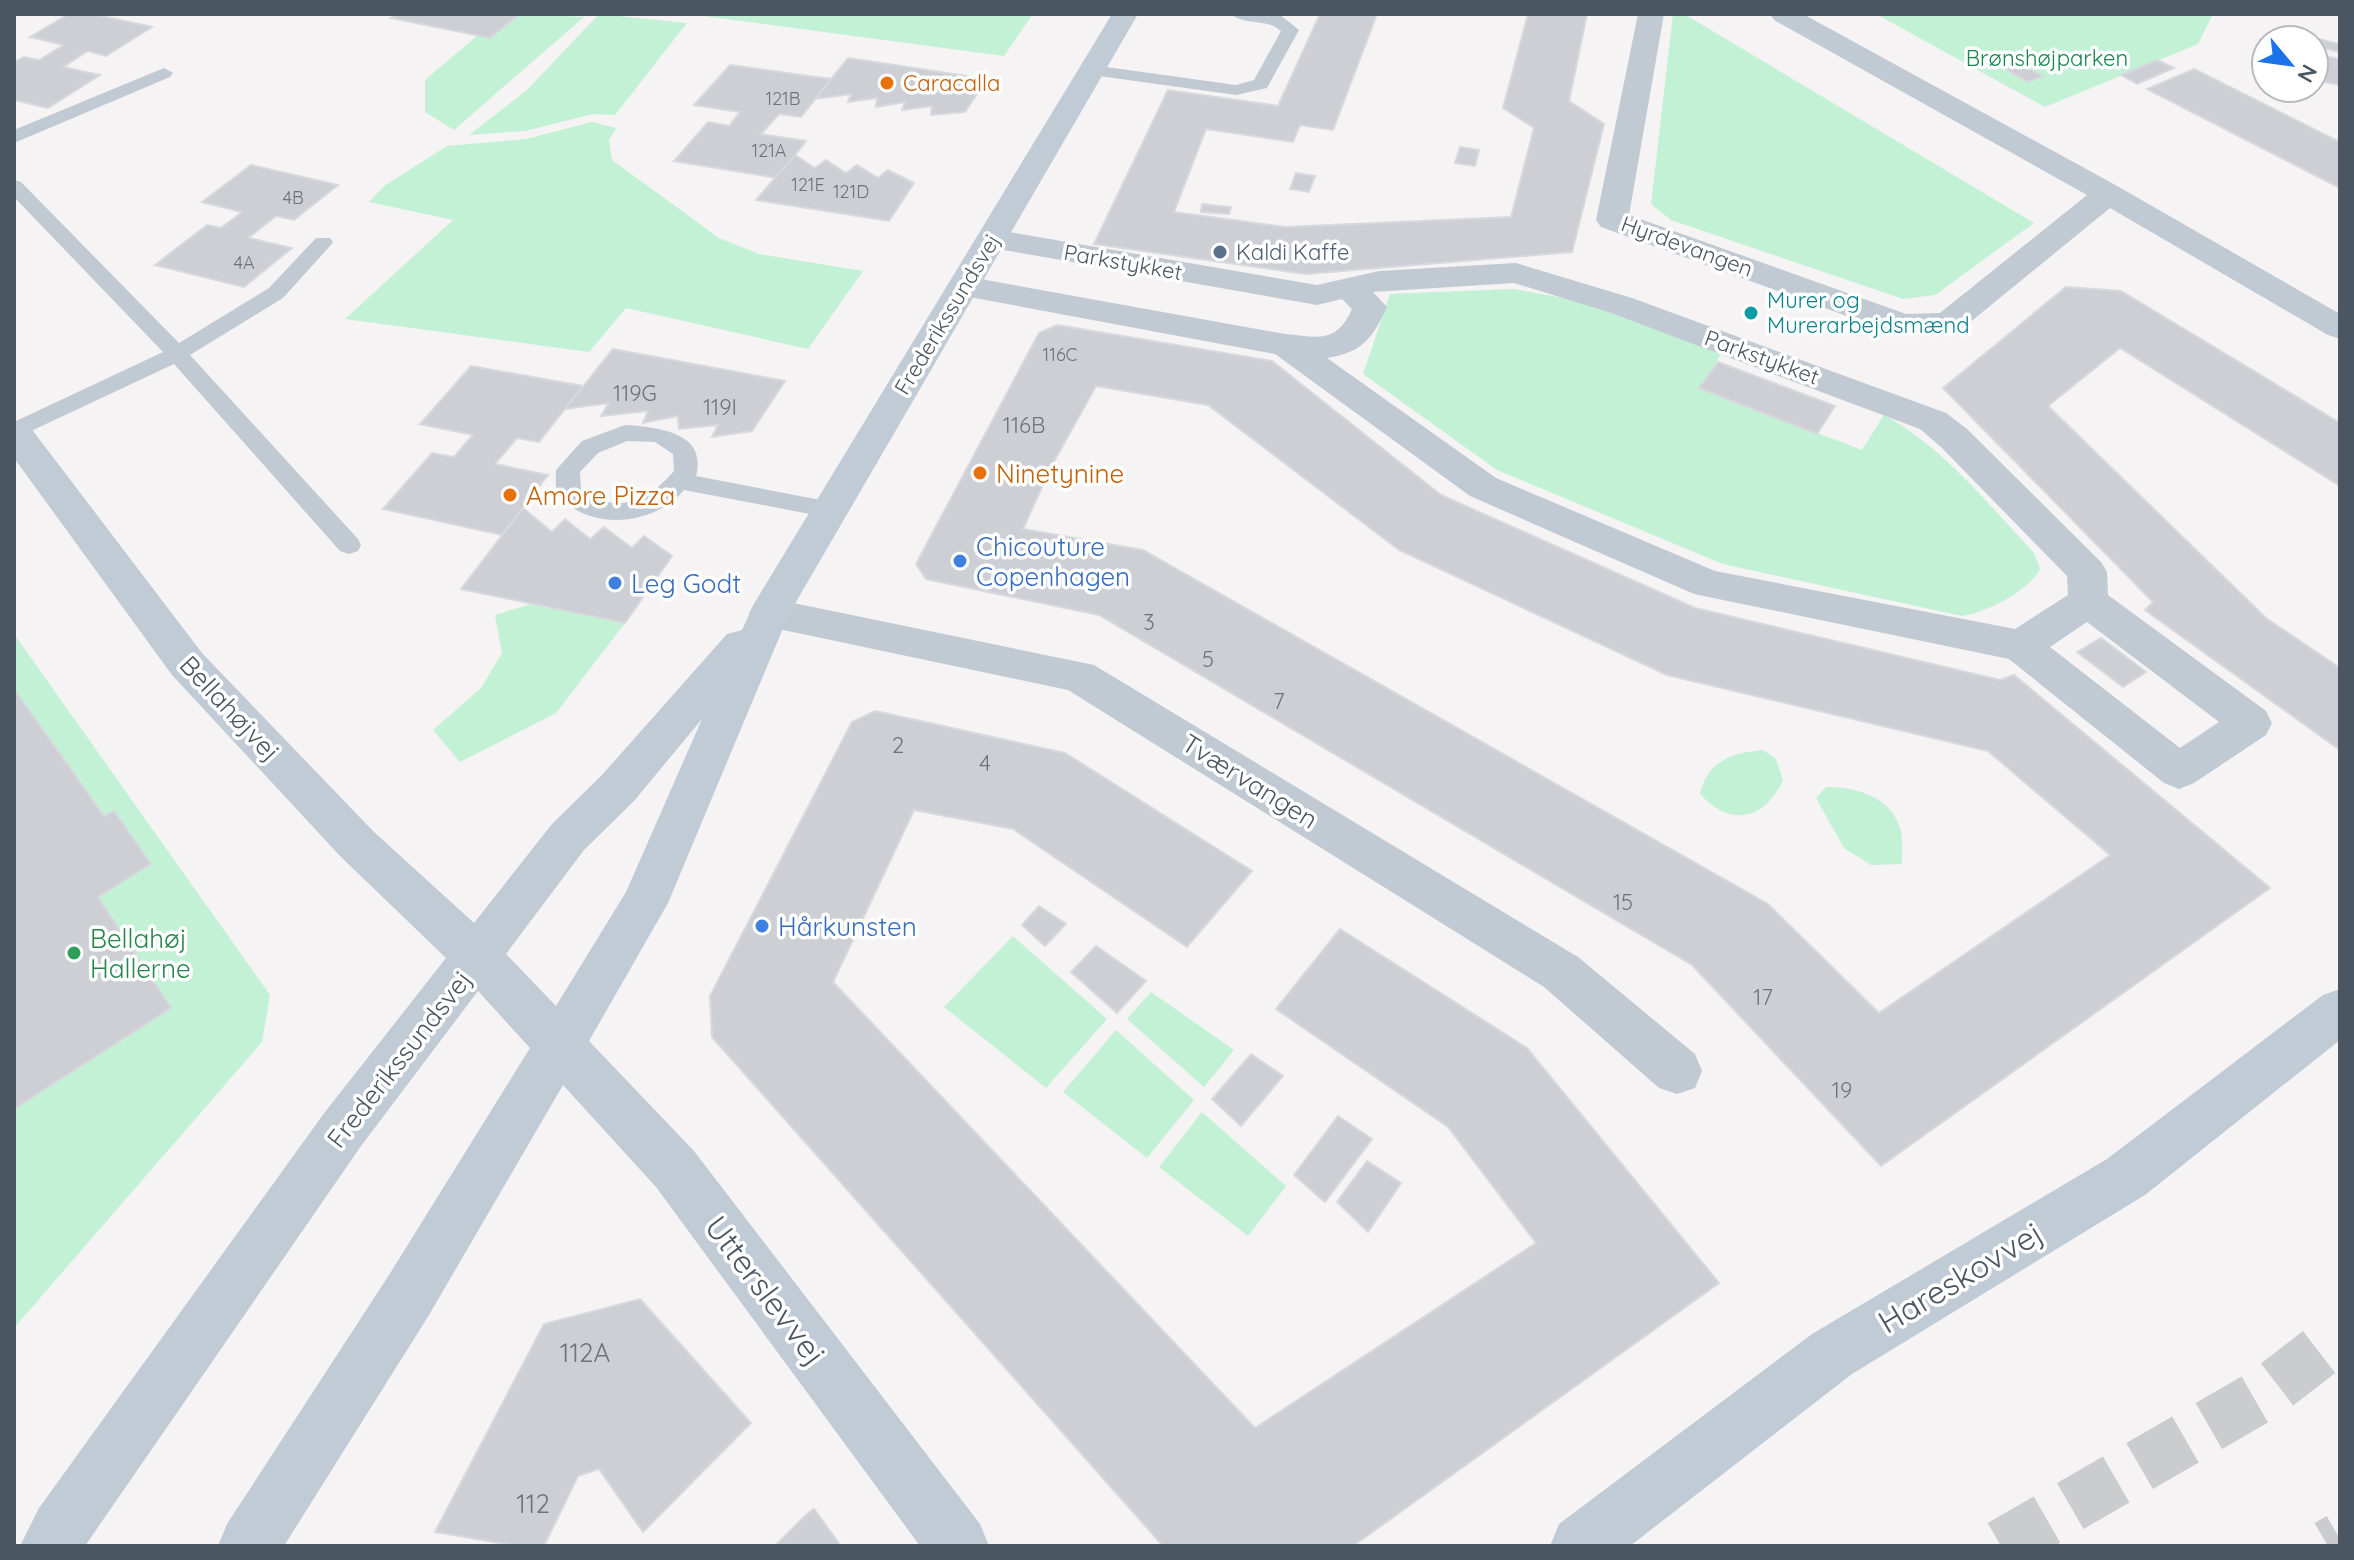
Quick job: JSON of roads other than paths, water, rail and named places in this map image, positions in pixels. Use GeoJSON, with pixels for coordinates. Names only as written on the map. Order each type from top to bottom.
{"type":"FeatureCollection","features":[{"type":"Feature","properties":{"kind":"main road","name":"Frederikssundsvej"},"geometry":{"type":"LineString","coordinates":[[249,1546],[409,1295],[645,903],[769,613],[1125,14]]}},
{"type":"Feature","properties":{"kind":"main road","name":"Bellahøjvej"},"geometry":{"type":"LineString","coordinates":[[14,432],[187,664],[357,844],[478,957],[562,1044]]}},
{"type":"Feature","properties":{"kind":"main road","name":"Frederikssundsvej"},"geometry":{"type":"LineString","coordinates":[[51,1540],[343,1129],[568,837],[618,788],[769,613]]}},
{"type":"Feature","properties":{"kind":"main road","name":"Hareskovvej"},"geometry":{"type":"LineString","coordinates":[[1581,1546],[1832,1354],[2126,1177],[2340,1011]]}},
{"type":"Feature","properties":{"kind":"main road","name":"Utterslevvej"},"geometry":{"type":"LineString","coordinates":[[562,1044],[675,1169],[958,1546]]}},
{"type":"Feature","properties":{"kind":"street","name":"Hyrdevangen"},"geometry":{"type":"LineString","coordinates":[[1651,14],[1612,220],[1903,325],[1931,325],[1951,321],[2108,194]]}},
{"type":"Feature","properties":{"kind":"street"},"geometry":{"type":"LineString","coordinates":[[1783,14],[2108,194],[2340,328]]}},
{"type":"Feature","properties":{"kind":"street","name":"Parkstykket"},"geometry":{"type":"LineString","coordinates":[[992,239],[1317,295],[1379,281],[1516,273],[1620,305],[1933,421],[1954,438],[2087,572],[2088,601],[2251,723],[2179,771],[2021,646],[1708,584],[1483,487],[1285,345]]}},
{"type":"Feature","properties":{"kind":"street","name":"Parkstykket"},"geometry":{"type":"LineString","coordinates":[[964,286],[1285,345],[1333,349],[1361,332],[1370,307],[1349,288]]}},
{"type":"Feature","properties":{"kind":"street"},"geometry":{"type":"LineString","coordinates":[[2021,646],[2088,601]]}},
{"type":"Feature","properties":{"kind":"street","name":"Tværvangen"},"geometry":{"type":"LineString","coordinates":[[769,613],[1079,676],[1561,972],[1677,1071]]}},
{"type":"Feature","properties":{"kind":"lane"},"geometry":{"type":"LineString","coordinates":[[1092,70],[1236,90],[1261,84],[1290,30],[1278,19],[1240,14]]}},
{"type":"Feature","properties":{"kind":"lane"},"geometry":{"type":"LineString","coordinates":[[14,137],[164,73]]}},
{"type":"Feature","properties":{"kind":"lane"},"geometry":{"type":"LineString","coordinates":[[14,186],[176,354],[349,545]]}},
{"type":"Feature","properties":{"kind":"lane"},"geometry":{"type":"LineString","coordinates":[[14,432],[176,354],[276,293],[323,242]]}},
{"type":"Feature","properties":{"kind":"lane"},"geometry":{"type":"LineString","coordinates":[[625,433],[660,435],[684,450],[686,473],[679,481],[665,497],[630,512],[593,510],[569,494],[568,470],[590,447],[625,433]]}},
{"type":"Feature","properties":{"kind":"lane"},"geometry":{"type":"LineString","coordinates":[[679,481],[831,510]]}},
{"type":"Feature","properties":{"kind":"tunnel"},"geometry":{"type":"LineString","coordinates":[[2001,1546],[2266,1393],[2340,1336]]}},
{"type":"Feature","properties":{"kind":"tunnel"},"geometry":{"type":"LineString","coordinates":[[2328,1546],[2340,1539]]}},
{"type":"Feature","properties":{"kind":"place","name":"Caracalla"},"geometry":{"type":"Point","coordinates":[887,83]}},
{"type":"Feature","properties":{"kind":"place","name":"Kaldi Kaffe"},"geometry":{"type":"Point","coordinates":[1220,252]}},
{"type":"Feature","properties":{"kind":"place","name":"Murer og Murerarbejdsmænd"},"geometry":{"type":"Point","coordinates":[1751,313]}},
{"type":"Feature","properties":{"kind":"place","name":"Ninetynine"},"geometry":{"type":"Point","coordinates":[980,473]}},
{"type":"Feature","properties":{"kind":"place","name":"Amore Pizza"},"geometry":{"type":"Point","coordinates":[510,495]}},
{"type":"Feature","properties":{"kind":"place","name":"Chicouture Copenhagen"},"geometry":{"type":"Point","coordinates":[960,561]}},
{"type":"Feature","properties":{"kind":"place","name":"Leg Godt"},"geometry":{"type":"Point","coordinates":[615,583]}},
{"type":"Feature","properties":{"kind":"place","name":"Hårkunsten"},"geometry":{"type":"Point","coordinates":[762,926]}},
{"type":"Feature","properties":{"kind":"place","name":"Bellahøj Hallerne"},"geometry":{"type":"Point","coordinates":[74,953]}},
{"type":"Feature","properties":{"kind":"park label","name":"Brønshøjparken"},"geometry":{"type":"Point","coordinates":[2047,58]}}]}
